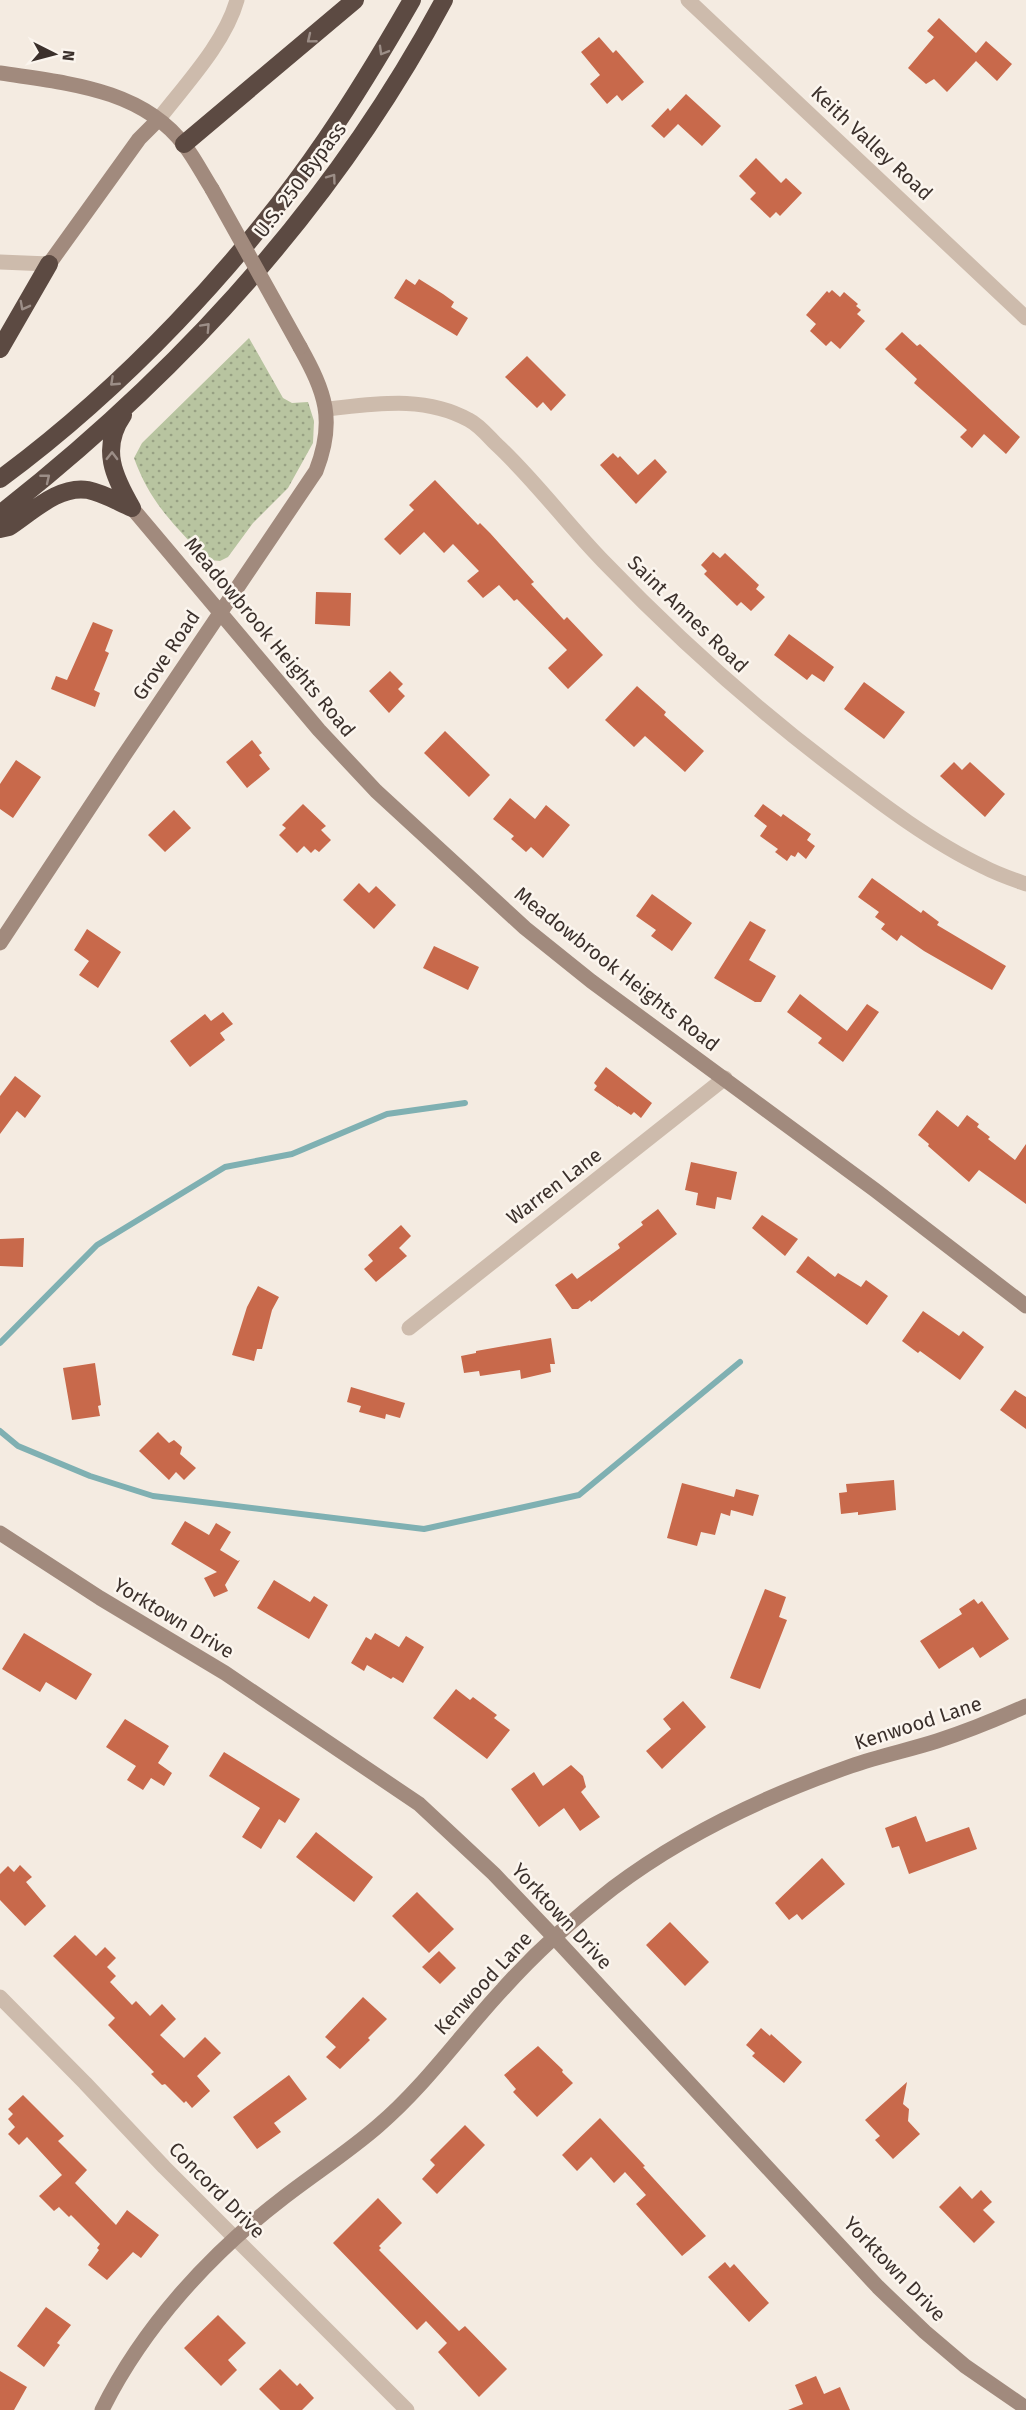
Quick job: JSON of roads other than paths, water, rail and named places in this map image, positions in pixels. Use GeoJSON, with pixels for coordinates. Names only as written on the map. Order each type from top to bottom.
{"type":"FeatureCollection","features":[{"type":"Feature","properties":{"kind":"highway"},"geometry":{"type":"LineString","coordinates":[[184,144],[355,0]]}},
{"type":"Feature","properties":{"kind":"highway","name":"U.S. 250 Bypass"},"geometry":{"type":"LineString","coordinates":[[0,479],[78,415],[156,341],[240,252],[326,140],[373,69],[412,0]]}},
{"type":"Feature","properties":{"kind":"highway","name":"U.S. 250 Bypass"},"geometry":{"type":"LineString","coordinates":[[131,404],[278,246],[318,197],[394,88],[444,0]]}},
{"type":"Feature","properties":{"kind":"highway"},"geometry":{"type":"LineString","coordinates":[[0,349],[49,264]]}},
{"type":"Feature","properties":{"kind":"highway"},"geometry":{"type":"LineString","coordinates":[[131,404],[118,423],[111,460],[116,481],[132,508]]}},
{"type":"Feature","properties":{"kind":"highway"},"geometry":{"type":"LineString","coordinates":[[0,514],[131,404]]}},
{"type":"Feature","properties":{"kind":"highway"},"geometry":{"type":"LineString","coordinates":[[0,530],[9,527],[62,493],[72,490],[90,490],[132,508]]}},
{"type":"Feature","properties":{"kind":"street"},"geometry":{"type":"LineString","coordinates":[[0,262],[49,264],[139,139],[158,120],[200,66],[228,24],[237,0]]}},
{"type":"Feature","properties":{"kind":"street","name":"Keith Valley Road"},"geometry":{"type":"LineString","coordinates":[[688,0],[1026,318]]}},
{"type":"Feature","properties":{"kind":"street","name":"Grove Road"},"geometry":{"type":"LineString","coordinates":[[0,73],[94,88],[139,107],[158,120],[184,144],[212,189],[323,391],[328,428],[325,450],[316,471],[0,943]]}},
{"type":"Feature","properties":{"kind":"street","name":"Saint Annes Road"},"geometry":{"type":"LineString","coordinates":[[327,409],[397,402],[425,405],[452,412],[471,421],[509,456],[591,549],[649,609],[709,666],[785,730],[865,791],[945,845],[984,867],[1026,884]]}},
{"type":"Feature","properties":{"kind":"street","name":"Meadowbrook Heights Road"},"geometry":{"type":"LineString","coordinates":[[132,508],[319,730],[376,791],[437,849],[525,927],[591,981],[876,1190],[1026,1306]]}},
{"type":"Feature","properties":{"kind":"street","name":"Warren Lane"},"geometry":{"type":"LineString","coordinates":[[409,1328],[725,1078]]}},
{"type":"Feature","properties":{"kind":"street","name":"Yorktown Drive"},"geometry":{"type":"LineString","coordinates":[[0,1533],[100,1598],[225,1673],[419,1804],[494,1874],[554,1937],[878,2287],[965,2366],[1026,2408]]}},
{"type":"Feature","properties":{"kind":"street","name":"Kenwood Lane"},"geometry":{"type":"LineString","coordinates":[[102,2410],[136,2352],[167,2309],[235,2238],[380,2124],[424,2080],[505,1986],[554,1937],[616,1886],[646,1865],[744,1810],[851,1766],[987,1724],[1026,1706]]}},
{"type":"Feature","properties":{"kind":"street","name":"Concord Drive"},"geometry":{"type":"LineString","coordinates":[[0,1997],[407,2410]]}},
{"type":"Feature","properties":{"kind":"waterway"},"geometry":{"type":"LineString","coordinates":[[0,1343],[97,1245],[225,1167],[292,1154],[387,1114],[465,1103]]}},
{"type":"Feature","properties":{"kind":"waterway"},"geometry":{"type":"LineString","coordinates":[[0,1431],[18,1446],[90,1476],[153,1496],[424,1529],[579,1495],[740,1362]]}}]}
